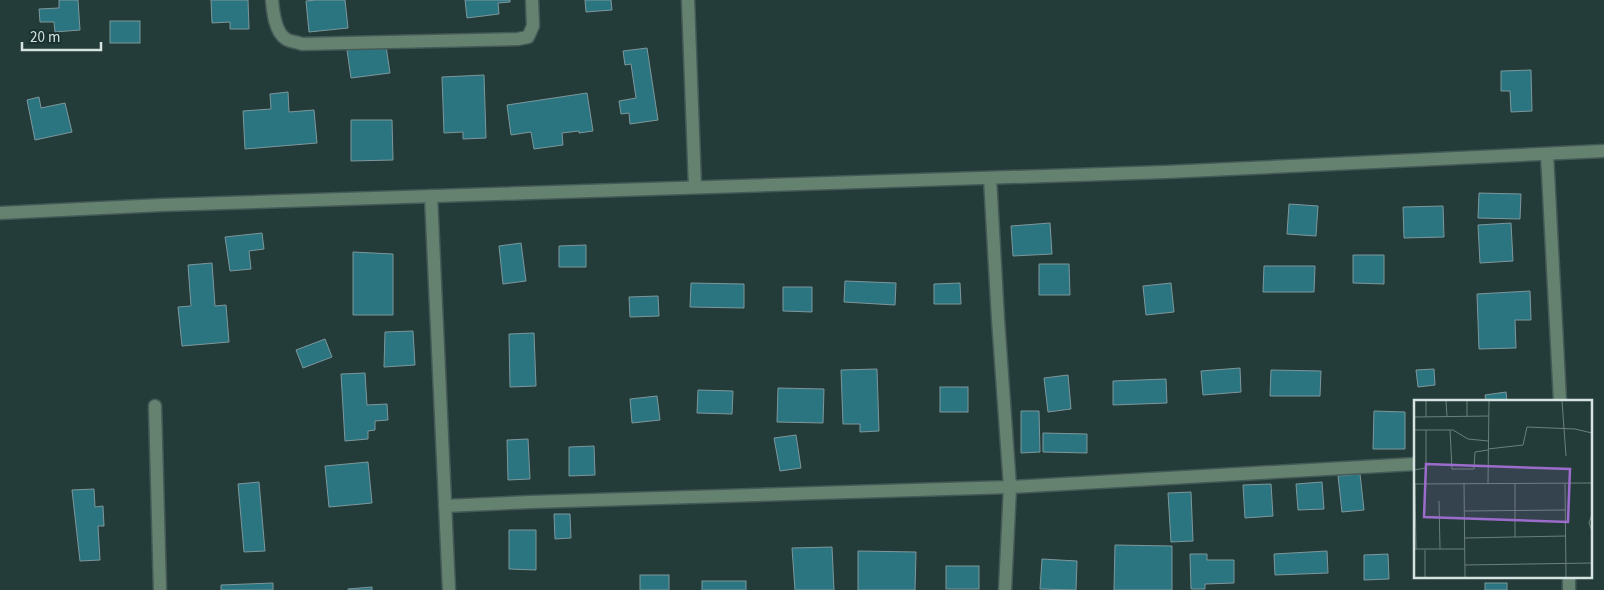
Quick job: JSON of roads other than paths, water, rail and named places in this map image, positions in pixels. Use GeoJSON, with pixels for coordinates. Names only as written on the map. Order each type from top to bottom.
{"type":"FeatureCollection","features":[{"type":"Feature","properties":{"kind":"street"},"geometry":{"type":"LineString","coordinates":[[272,0],[278,29],[286,39],[302,44],[518,39],[528,37],[532,26],[532,0]]}},
{"type":"Feature","properties":{"kind":"street"},"geometry":{"type":"LineString","coordinates":[[688,0],[695,187]]}},
{"type":"Feature","properties":{"kind":"street"},"geometry":{"type":"LineString","coordinates":[[0,213],[162,205],[1166,172],[1604,151]]}},
{"type":"Feature","properties":{"kind":"street"},"geometry":{"type":"LineString","coordinates":[[1547,154],[1560,400]]}},
{"type":"Feature","properties":{"kind":"street"},"geometry":{"type":"LineString","coordinates":[[990,178],[1010,487],[1005,590]]}},
{"type":"Feature","properties":{"kind":"street"},"geometry":{"type":"LineString","coordinates":[[431,196],[449,590]]}},
{"type":"Feature","properties":{"kind":"street"},"geometry":{"type":"LineString","coordinates":[[155,406],[160,590]]}},
{"type":"Feature","properties":{"kind":"street"},"geometry":{"type":"LineString","coordinates":[[445,506],[1010,487],[1414,464]]}}]}
